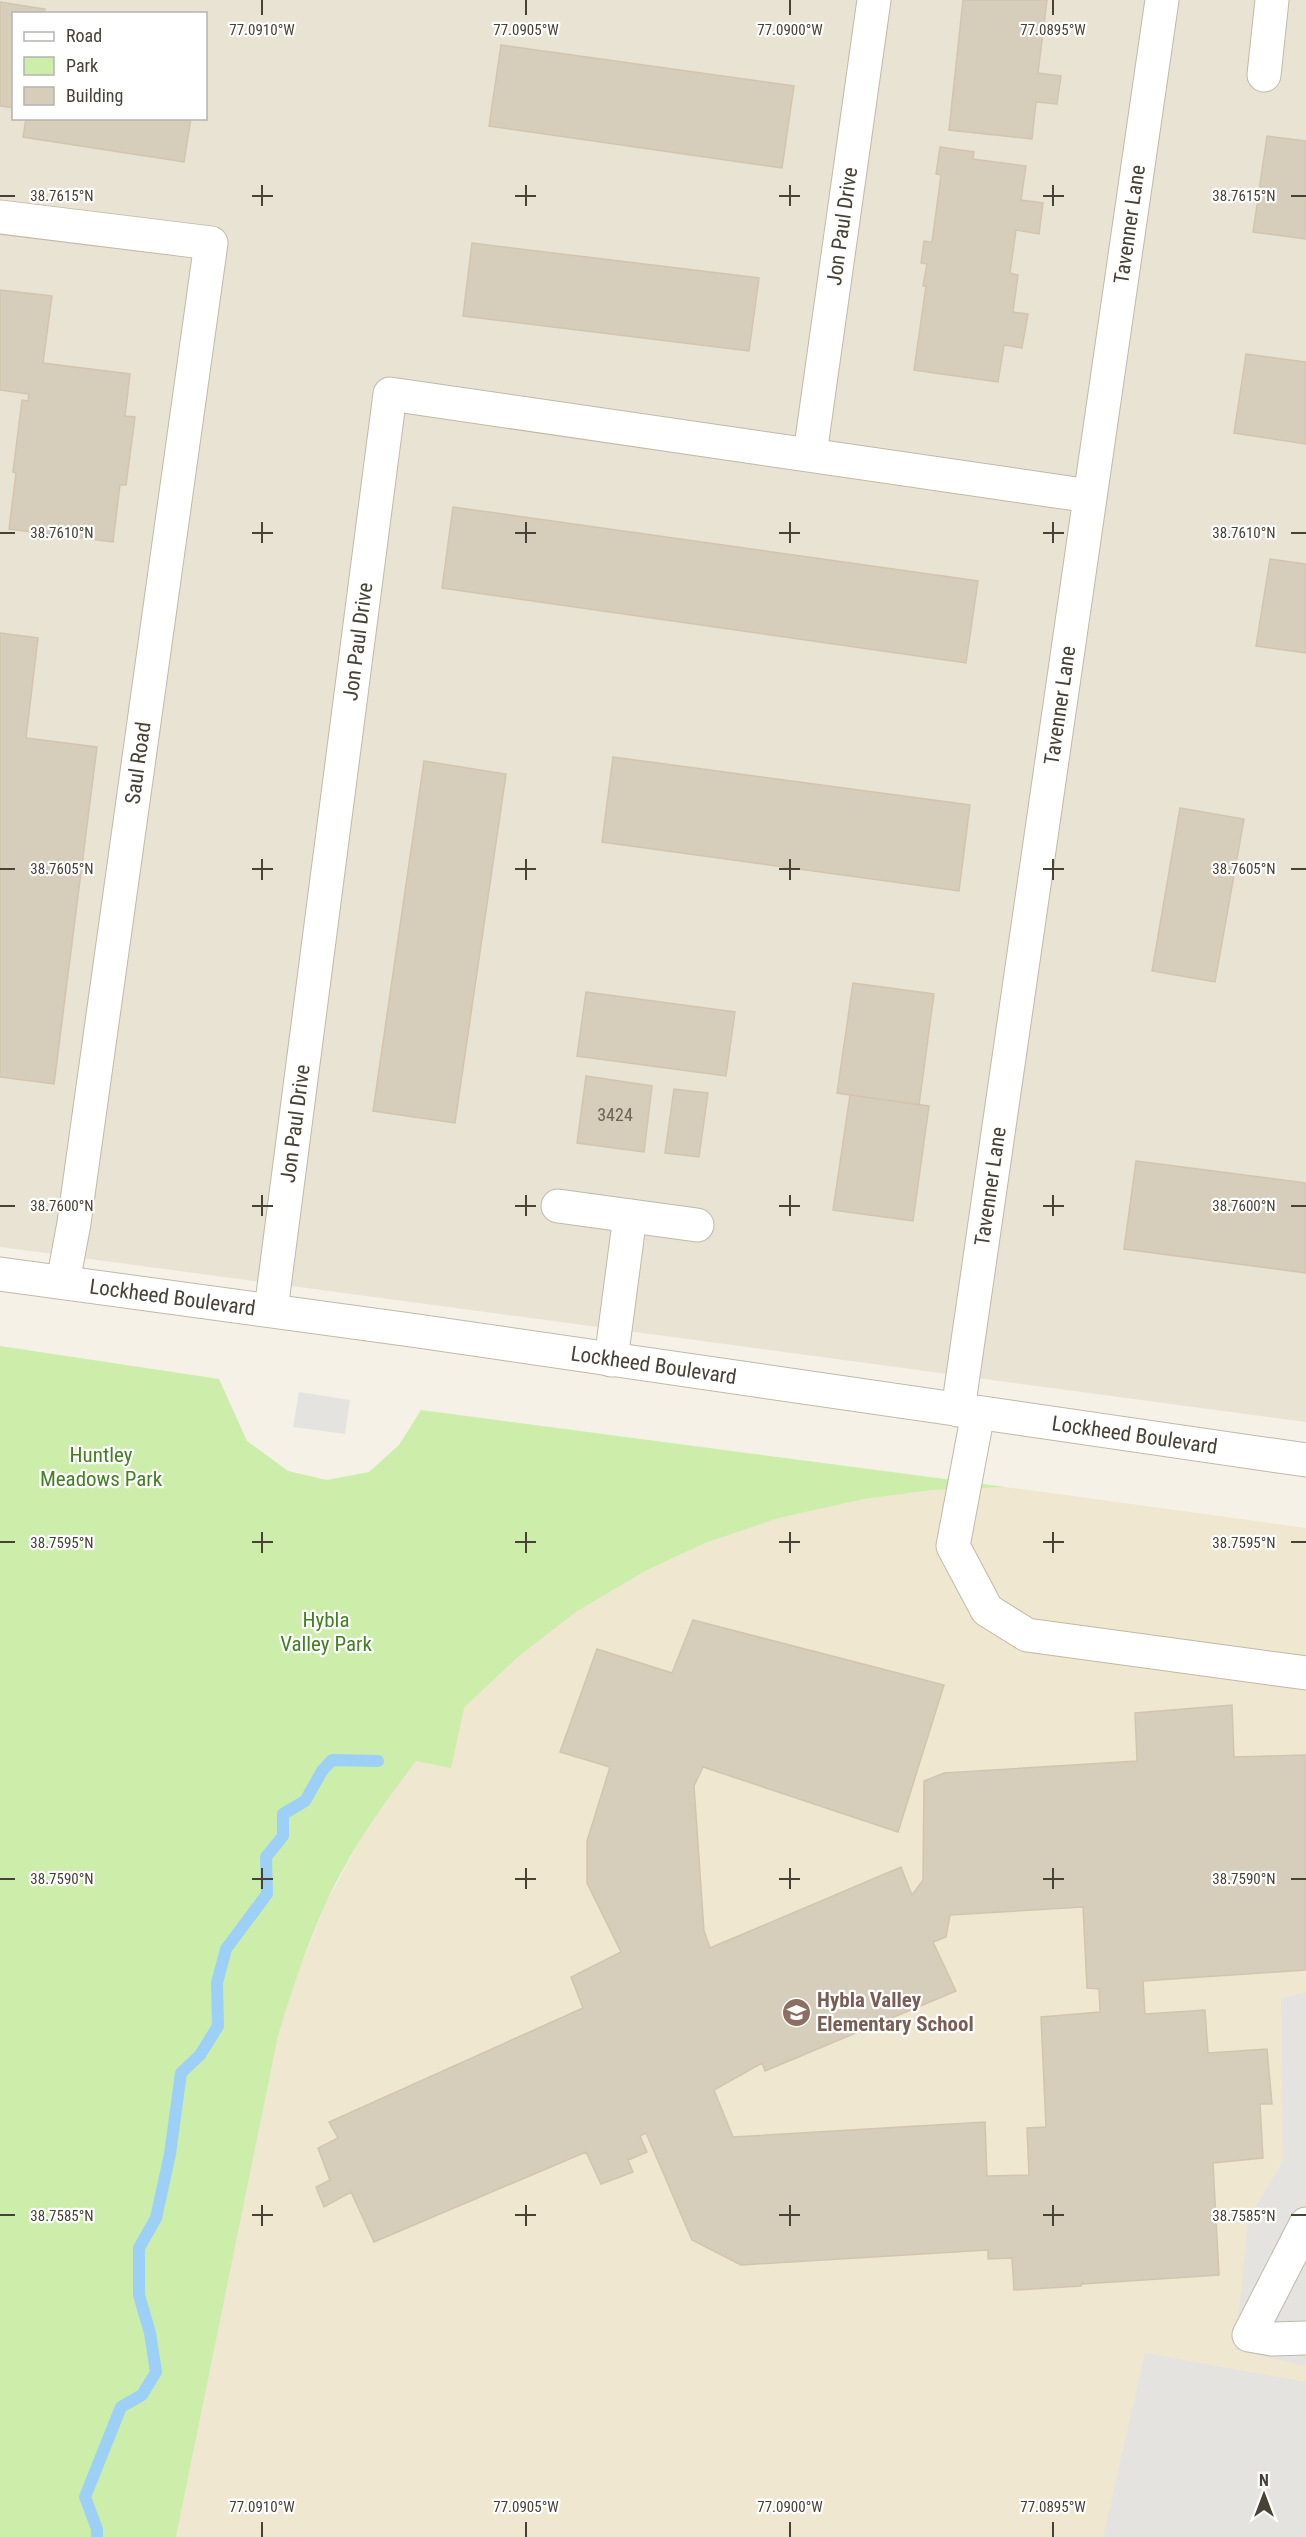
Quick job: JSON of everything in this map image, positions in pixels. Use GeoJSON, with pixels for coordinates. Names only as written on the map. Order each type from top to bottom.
{"type":"FeatureCollection","features":[{"type":"Feature","properties":{"kind":"street","name":"Jon Paul Drive"},"geometry":{"type":"LineString","coordinates":[[810,454],[874,0]]}},
{"type":"Feature","properties":{"kind":"street","name":"Tavenner Lane"},"geometry":{"type":"LineString","coordinates":[[1162,0],[1090,496],[968,1412],[953,1546],[987,1610],[1027,1635],[1306,1673]]}},
{"type":"Feature","properties":{"kind":"street"},"geometry":{"type":"LineString","coordinates":[[1264,75],[1272,0]]}},
{"type":"Feature","properties":{"kind":"street","name":"Saul Road"},"geometry":{"type":"LineString","coordinates":[[0,217],[211,243],[74,1222],[63,1282]]}},
{"type":"Feature","properties":{"kind":"street","name":"Jon Paul Drive"},"geometry":{"type":"LineString","coordinates":[[271,1310],[390,394],[1090,496]]}},
{"type":"Feature","properties":{"kind":"street"},"geometry":{"type":"LineString","coordinates":[[558,1206],[697,1225]]}},
{"type":"Feature","properties":{"kind":"street"},"geometry":{"type":"LineString","coordinates":[[611,1360],[630,1216]]}},
{"type":"Feature","properties":{"kind":"street","name":"Lockheed Boulevard"},"geometry":{"type":"LineString","coordinates":[[0,1274],[271,1310],[1306,1460]]}},
{"type":"Feature","properties":{"kind":"street"},"geometry":{"type":"LineString","coordinates":[[1306,2224],[1249,2335],[1272,2339],[1306,2338]]}},
{"type":"Feature","properties":{"kind":"shaded area"},"geometry":{"type":"Polygon","coordinates":[[[0,0],[1306,0],[1306,1422],[0,1247],[0,0]]]}},
{"type":"Feature","properties":{"kind":"shaded area"},"geometry":{"type":"Polygon","coordinates":[[[299,1392],[350,1400],[345,1434],[293,1427],[299,1392]]]}},
{"type":"Feature","properties":{"kind":"shaded area","name":"Hybla Valley Elementary School"},"geometry":{"type":"Polygon","coordinates":[[[1006,1487],[1306,1528],[1306,2537],[176,2537],[278,2036],[292,1988],[326,1903],[358,1844],[427,1746],[518,1657],[576,1612],[645,1571],[705,1543],[779,1518],[864,1499],[933,1490],[1006,1487]]]}},
{"type":"Feature","properties":{"kind":"shaded area"},"geometry":{"type":"Polygon","coordinates":[[[1306,1992],[1306,2366],[1235,2350],[1248,2220],[1283,2161],[1281,1999],[1306,1992]]]}},
{"type":"Feature","properties":{"kind":"shaded area"},"geometry":{"type":"Polygon","coordinates":[[[1145,2353],[1306,2382],[1306,2537],[1103,2537],[1145,2353]]]}},
{"type":"Feature","properties":{"kind":"green space","name":"Hybla Valley Park"},"geometry":{"type":"Polygon","coordinates":[[[0,1346],[219,1379],[247,1441],[288,1471],[327,1480],[369,1472],[399,1445],[421,1410],[1006,1487],[933,1490],[864,1499],[779,1518],[705,1543],[645,1571],[576,1612],[518,1657],[464,1708],[451,1768],[416,1761],[366,1831],[334,1886],[305,1954],[278,2036],[176,2537],[0,2537],[0,1346]]]}},
{"type":"Feature","properties":{"kind":"building"},"geometry":{"type":"Polygon","coordinates":[[[963,0],[1047,0],[1038,73],[1061,76],[1057,104],[1036,102],[1032,139],[949,130],[963,0]]]}},
{"type":"Feature","properties":{"kind":"building"},"geometry":{"type":"Polygon","coordinates":[[[0,2],[45,9],[44,12],[12,12],[12,108],[0,106],[0,2]]]}},
{"type":"Feature","properties":{"kind":"building"},"geometry":{"type":"Polygon","coordinates":[[[501,45],[794,86],[782,168],[489,126],[501,45]]]}},
{"type":"Feature","properties":{"kind":"building"},"geometry":{"type":"Polygon","coordinates":[[[26,120],[191,120],[184,162],[23,137],[26,120]]]}},
{"type":"Feature","properties":{"kind":"building"},"geometry":{"type":"Polygon","coordinates":[[[1267,136],[1306,141],[1306,239],[1253,232],[1267,136]]]}},
{"type":"Feature","properties":{"kind":"building"},"geometry":{"type":"Polygon","coordinates":[[[940,147],[974,152],[973,159],[1026,166],[1021,200],[1043,203],[1039,234],[1016,230],[1010,273],[1018,275],[1013,312],[1028,314],[1022,348],[1004,345],[998,382],[914,370],[926,286],[923,286],[927,264],[921,263],[924,241],[932,242],[941,175],[936,174],[940,147]]]}},
{"type":"Feature","properties":{"kind":"building"},"geometry":{"type":"Polygon","coordinates":[[[472,243],[759,278],[749,351],[463,316],[472,243]]]}},
{"type":"Feature","properties":{"kind":"building"},"geometry":{"type":"Polygon","coordinates":[[[0,290],[52,296],[43,363],[130,374],[125,416],[135,417],[126,485],[120,485],[113,542],[9,529],[22,400],[28,401],[29,394],[0,390],[0,290]]]}},
{"type":"Feature","properties":{"kind":"building"},"geometry":{"type":"Polygon","coordinates":[[[1246,354],[1306,362],[1306,444],[1234,433],[1246,354]]]}},
{"type":"Feature","properties":{"kind":"building"},"geometry":{"type":"Polygon","coordinates":[[[453,507],[978,581],[966,663],[442,588],[453,507]]]}},
{"type":"Feature","properties":{"kind":"building"},"geometry":{"type":"Polygon","coordinates":[[[1270,559],[1306,564],[1306,653],[1256,646],[1270,559]]]}},
{"type":"Feature","properties":{"kind":"building"},"geometry":{"type":"Polygon","coordinates":[[[0,633],[38,638],[26,738],[97,747],[54,1084],[0,1077],[0,633]]]}},
{"type":"Feature","properties":{"kind":"building"},"geometry":{"type":"Polygon","coordinates":[[[613,757],[970,805],[959,891],[602,842],[613,757]]]}},
{"type":"Feature","properties":{"kind":"building"},"geometry":{"type":"Polygon","coordinates":[[[424,761],[506,774],[455,1123],[373,1111],[424,761]]]}},
{"type":"Feature","properties":{"kind":"building"},"geometry":{"type":"Polygon","coordinates":[[[1180,808],[1244,819],[1215,982],[1152,971],[1180,808]]]}},
{"type":"Feature","properties":{"kind":"building"},"geometry":{"type":"Polygon","coordinates":[[[853,983],[934,994],[919,1105],[837,1093],[853,983]]]}},
{"type":"Feature","properties":{"kind":"building"},"geometry":{"type":"Polygon","coordinates":[[[586,992],[735,1012],[726,1076],[577,1056],[586,992]]]}},
{"type":"Feature","properties":{"kind":"building"},"geometry":{"type":"Polygon","coordinates":[[[586,1076],[652,1086],[644,1152],[577,1143],[586,1076]]]}},
{"type":"Feature","properties":{"kind":"building"},"geometry":{"type":"Polygon","coordinates":[[[674,1089],[708,1093],[699,1157],[665,1153],[674,1089]]]}},
{"type":"Feature","properties":{"kind":"building"},"geometry":{"type":"Polygon","coordinates":[[[850,1095],[929,1106],[913,1221],[833,1210],[850,1095]]]}},
{"type":"Feature","properties":{"kind":"building"},"geometry":{"type":"Polygon","coordinates":[[[1136,1161],[1306,1183],[1306,1273],[1124,1249],[1136,1161]]]}},
{"type":"Feature","properties":{"kind":"building"},"geometry":{"type":"Polygon","coordinates":[[[693,1620],[944,1685],[898,1832],[703,1767],[694,1786],[704,1931],[710,1948],[901,1867],[912,1895],[923,1880],[924,1781],[944,1773],[1137,1761],[1135,1713],[1232,1705],[1234,1757],[1306,1755],[1306,1970],[1143,1981],[1145,2014],[1205,2010],[1208,2053],[1267,2049],[1272,2104],[1260,2104],[1263,2158],[1213,2163],[1219,2275],[1083,2284],[1083,2281],[1081,2286],[1014,2290],[1012,2258],[988,2259],[988,2250],[741,2265],[692,2240],[646,2133],[640,2136],[647,2152],[628,2160],[633,2172],[601,2184],[586,2152],[374,2242],[351,2192],[324,2207],[316,2187],[330,2180],[318,2148],[338,2138],[329,2122],[583,2008],[571,1977],[621,1952],[587,1883],[587,1841],[610,1767],[560,1752],[597,1649],[672,1673],[693,1620]],[[1083,1907],[950,1915],[946,1937],[933,1942],[956,1991],[765,2071],[762,2063],[714,2090],[733,2137],[985,2122],[987,2176],[1029,2175],[1027,2128],[1046,2127],[1041,2017],[1100,2012],[1099,1989],[1087,1988],[1083,1907]]]}},
{"type":"Feature","properties":{"kind":"waterway"},"geometry":{"type":"LineString","coordinates":[[97,2537],[97,2529],[85,2497],[121,2407],[142,2395],[156,2372],[150,2333],[139,2295],[139,2248],[156,2218],[170,2154],[181,2073],[200,2055],[218,2026],[217,1983],[226,1949],[267,1894],[266,1857],[283,1836],[283,1814],[305,1801],[322,1771],[332,1760],[378,1761]]}},
{"type":"Feature","properties":{"kind":"place","name":"Hybla Valley Elementary School"},"geometry":{"type":"Point","coordinates":[796,2012]}},
{"type":"Feature","properties":{"kind":"park label","name":"Huntley Meadows Park"},"geometry":{"type":"Point","coordinates":[101,1467]}}]}
